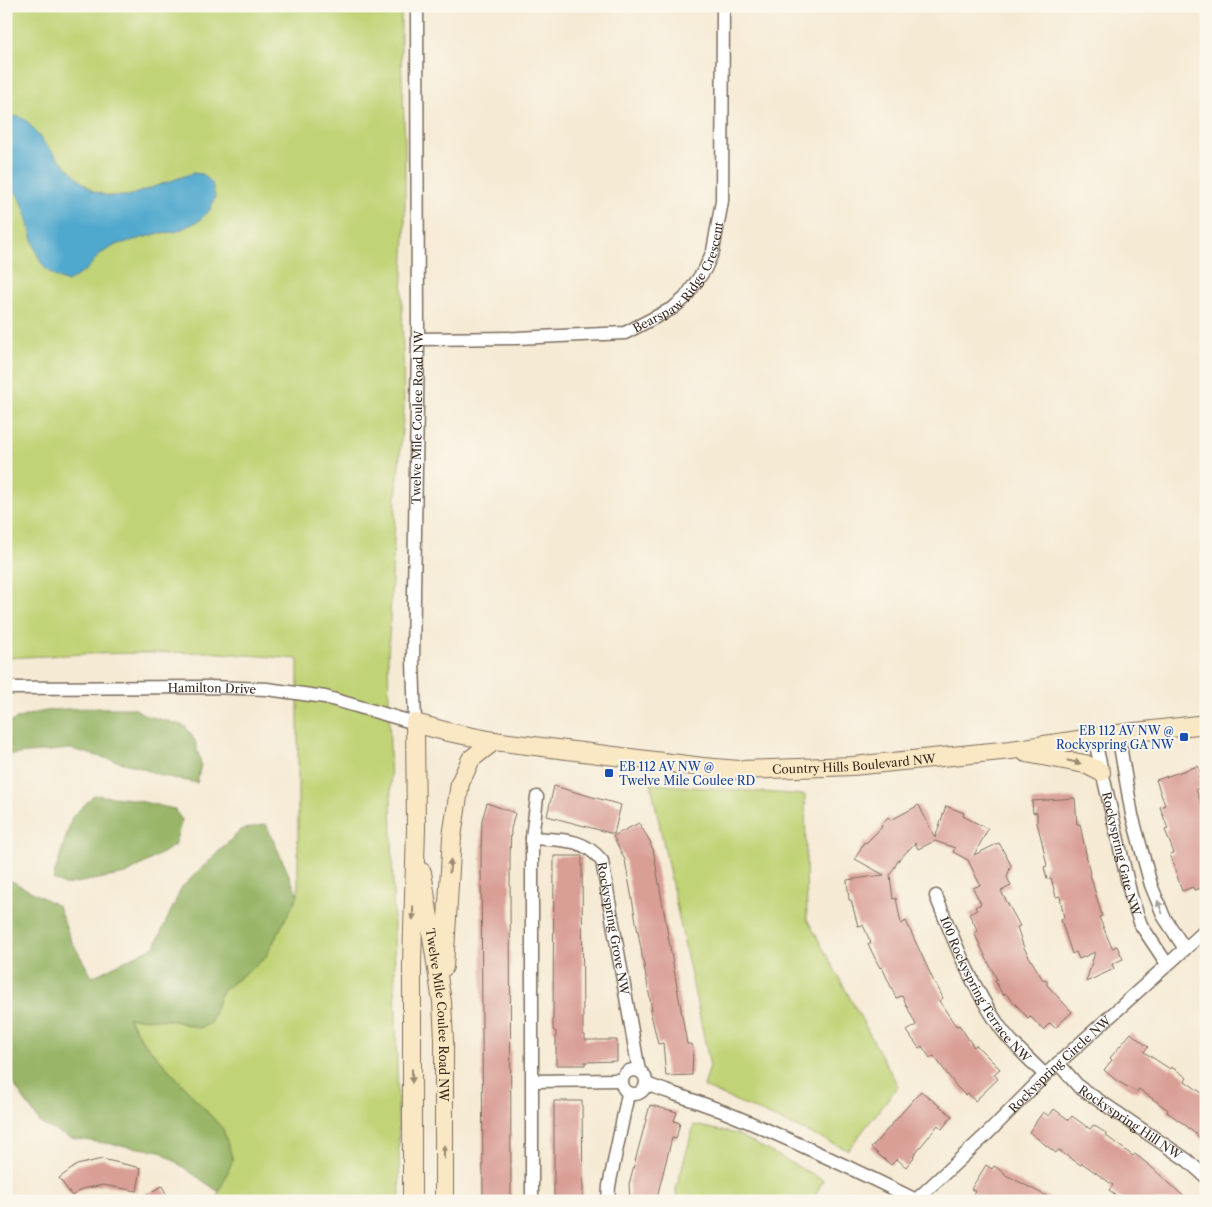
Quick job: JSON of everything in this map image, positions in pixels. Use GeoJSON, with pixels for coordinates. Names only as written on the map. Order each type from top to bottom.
{"type":"FeatureCollection","features":[{"type":"Feature","properties":{"kind":"main road","name":"Country Hills Boulevard NW"},"geometry":{"type":"LineString","coordinates":[[415,723],[494,742],[739,770],[853,766],[1011,750],[1094,737],[1206,724]]}},
{"type":"Feature","properties":{"kind":"main road","name":"Twelve Mile Coulee Road NW"},"geometry":{"type":"LineString","coordinates":[[412,1201],[412,962],[416,829],[415,723]]}},
{"type":"Feature","properties":{"kind":"main road"},"geometry":{"type":"LineString","coordinates":[[442,1002],[450,866],[459,790],[471,758],[494,742]]}},
{"type":"Feature","properties":{"kind":"main road"},"geometry":{"type":"LineString","coordinates":[[1011,750],[1085,764],[1100,772]]}},
{"type":"Feature","properties":{"kind":"main road","name":"Twelve Mile Coulee Road NW"},"geometry":{"type":"LineString","coordinates":[[416,829],[442,1002],[444,1049],[444,1201]]}},
{"type":"Feature","properties":{"kind":"street","name":"Twelve Mile Coulee Road NW"},"geometry":{"type":"LineString","coordinates":[[415,723],[413,660],[418,339],[417,6]]}},
{"type":"Feature","properties":{"kind":"street","name":"Bearspaw Ridge Crescent"},"geometry":{"type":"LineString","coordinates":[[418,339],[517,338],[625,333],[673,308],[686,298],[705,269],[713,251],[722,200],[723,6]]}},
{"type":"Feature","properties":{"kind":"street","name":"Hamilton Drive"},"geometry":{"type":"LineString","coordinates":[[6,688],[209,687],[267,689],[325,697],[415,723]]}},
{"type":"Feature","properties":{"kind":"street","name":"Rockyspring Gate NW"},"geometry":{"type":"LineString","coordinates":[[1118,734],[1132,815],[1152,885],[1164,917],[1185,949]]}},
{"type":"Feature","properties":{"kind":"street","name":"Rockyspring Gate NW"},"geometry":{"type":"LineString","coordinates":[[1094,737],[1100,772],[1131,896],[1141,925],[1167,964]]}},
{"type":"Feature","properties":{"kind":"street"},"geometry":{"type":"LineString","coordinates":[[532,1201],[532,838],[537,797]]}},
{"type":"Feature","properties":{"kind":"street","name":"Rockyspring Grove NW"},"geometry":{"type":"LineString","coordinates":[[532,838],[574,841],[595,853],[602,861],[639,1071]]}},
{"type":"Feature","properties":{"kind":"street","name":"100 Rockyspring Terrace NW"},"geometry":{"type":"LineString","coordinates":[[936,896],[978,990],[1001,1028],[1045,1075]]}},
{"type":"Feature","properties":{"kind":"street","name":"Rockyspring Circle NW"},"geometry":{"type":"LineString","coordinates":[[916,1200],[988,1133],[1045,1075],[1206,930]]}},
{"type":"Feature","properties":{"kind":"street","name":"Rockyspring Hill NW"},"geometry":{"type":"LineString","coordinates":[[1058,1063],[1079,1087],[1187,1160],[1206,1177]]}},
{"type":"Feature","properties":{"kind":"street"},"geometry":{"type":"LineString","coordinates":[[628,1071],[639,1071],[645,1076],[646,1084],[644,1089],[634,1095],[628,1094],[622,1088],[621,1080],[623,1074],[628,1071]]}},
{"type":"Feature","properties":{"kind":"street"},"geometry":{"type":"LineString","coordinates":[[533,1081],[621,1080]]}},
{"type":"Feature","properties":{"kind":"street"},"geometry":{"type":"LineString","coordinates":[[646,1084],[720,1110],[810,1148],[916,1200]]}},
{"type":"Feature","properties":{"kind":"street"},"geometry":{"type":"LineString","coordinates":[[608,1201],[609,1186],[628,1094]]}},
{"type":"Feature","properties":{"kind":"green space"},"geometry":{"type":"Polygon","coordinates":[[[6,6],[401,6],[405,141],[405,234],[402,297],[404,408],[396,499],[388,658],[400,1201],[216,1201],[219,1192],[142,1040],[128,1017],[170,1020],[199,1028],[210,1024],[222,991],[265,958],[298,895],[298,659],[208,652],[85,654],[6,658],[6,6]]]}},
{"type":"Feature","properties":{"kind":"green space"},"geometry":{"type":"Polygon","coordinates":[[[134,708],[145,715],[185,726],[195,741],[201,764],[197,783],[163,776],[132,765],[71,749],[6,755],[6,724],[27,715],[58,710],[134,708]]]}},
{"type":"Feature","properties":{"kind":"green space"},"geometry":{"type":"Polygon","coordinates":[[[651,784],[805,795],[807,919],[898,1086],[848,1150],[704,1087],[710,1066],[651,784]]]}},
{"type":"Feature","properties":{"kind":"green space"},"geometry":{"type":"Polygon","coordinates":[[[94,795],[130,799],[174,809],[182,820],[174,846],[126,874],[64,885],[53,879],[72,817],[94,795]]]}},
{"type":"Feature","properties":{"kind":"green space"},"geometry":{"type":"Polygon","coordinates":[[[266,824],[298,895],[265,958],[222,991],[210,1024],[199,1028],[170,1020],[128,1018],[142,1040],[223,1129],[233,1160],[219,1192],[160,1151],[70,1138],[41,1124],[6,1073],[6,878],[58,906],[70,938],[92,977],[155,946],[182,887],[241,830],[266,824]]]}},
{"type":"Feature","properties":{"kind":"green space"},"geometry":{"type":"Polygon","coordinates":[[[694,1125],[737,1134],[823,1180],[813,1201],[677,1201],[676,1189],[694,1125]]]}},
{"type":"Feature","properties":{"kind":"water"},"geometry":{"type":"Polygon","coordinates":[[[19,116],[27,121],[45,144],[93,191],[108,196],[128,196],[193,173],[203,174],[212,183],[215,197],[210,210],[199,221],[175,232],[160,233],[116,245],[100,254],[87,269],[68,282],[57,277],[42,264],[34,246],[22,203],[15,192],[6,187],[6,117],[19,116]]]}},
{"type":"Feature","properties":{"kind":"building"},"geometry":{"type":"Polygon","coordinates":[[[1198,766],[1202,776],[1199,777],[1203,787],[1196,789],[1206,817],[1206,887],[1194,890],[1193,887],[1182,891],[1170,854],[1174,853],[1165,830],[1168,829],[1160,807],[1165,805],[1156,780],[1198,766]]]}},
{"type":"Feature","properties":{"kind":"building"},"geometry":{"type":"Polygon","coordinates":[[[554,786],[621,805],[614,834],[547,816],[554,786]]]}},
{"type":"Feature","properties":{"kind":"building"},"geometry":{"type":"Polygon","coordinates":[[[1075,798],[1077,824],[1080,824],[1090,874],[1102,916],[1099,917],[1112,948],[1117,946],[1123,959],[1112,964],[1114,969],[1086,982],[1095,952],[1079,959],[1076,952],[1072,954],[1061,920],[1064,918],[1060,896],[1056,897],[1051,878],[1047,879],[1044,867],[1047,866],[1037,823],[1037,812],[1033,813],[1032,801],[1075,798]]]}},
{"type":"Feature","properties":{"kind":"building"},"geometry":{"type":"Polygon","coordinates":[[[487,803],[515,813],[511,829],[510,855],[511,1201],[484,1201],[483,1196],[481,853],[482,820],[487,803]]]}},
{"type":"Feature","properties":{"kind":"building"},"geometry":{"type":"Polygon","coordinates":[[[919,805],[935,838],[946,806],[964,813],[963,816],[988,829],[974,855],[999,843],[1011,865],[1007,877],[1011,886],[1001,891],[1020,926],[1017,927],[1024,948],[1043,980],[1047,981],[1047,985],[1072,1012],[1055,1028],[1050,1023],[1043,1030],[1030,1016],[1028,1018],[1005,993],[1003,995],[974,933],[978,931],[969,914],[977,910],[975,907],[981,904],[973,888],[980,885],[968,860],[953,852],[955,848],[935,841],[918,849],[915,843],[898,861],[890,875],[893,899],[896,898],[901,924],[906,921],[943,998],[939,1001],[956,1026],[959,1025],[974,1047],[976,1045],[1000,1069],[994,1074],[998,1079],[975,1101],[968,1093],[965,1095],[957,1087],[934,1056],[930,1058],[922,1046],[919,1048],[907,1031],[916,1025],[902,996],[896,998],[882,967],[880,968],[868,944],[871,943],[863,925],[858,926],[851,900],[849,900],[847,880],[884,875],[855,859],[864,842],[866,843],[882,827],[881,825],[888,817],[891,820],[919,805]]]}},
{"type":"Feature","properties":{"kind":"building"},"geometry":{"type":"Polygon","coordinates":[[[639,823],[653,849],[687,1044],[691,1044],[693,1051],[692,1075],[666,1076],[663,1043],[658,1044],[650,1010],[652,1010],[625,860],[613,836],[639,823]]]}},
{"type":"Feature","properties":{"kind":"building"},"geometry":{"type":"Polygon","coordinates":[[[554,856],[582,856],[583,1035],[585,1035],[585,1040],[617,1040],[617,1061],[585,1062],[585,1065],[556,1065],[556,1032],[553,1030],[554,856]]]}},
{"type":"Feature","properties":{"kind":"building"},"geometry":{"type":"Polygon","coordinates":[[[1131,1033],[1148,1047],[1144,1052],[1170,1069],[1171,1067],[1178,1071],[1187,1078],[1185,1081],[1206,1096],[1206,1143],[1167,1112],[1168,1110],[1139,1089],[1137,1092],[1117,1081],[1104,1070],[1112,1060],[1110,1058],[1131,1033]]]}},
{"type":"Feature","properties":{"kind":"building"},"geometry":{"type":"Polygon","coordinates":[[[921,1091],[952,1116],[942,1129],[938,1125],[906,1167],[897,1159],[891,1165],[871,1148],[921,1091]]]}},
{"type":"Feature","properties":{"kind":"building"},"geometry":{"type":"Polygon","coordinates":[[[554,1101],[582,1101],[583,1201],[554,1201],[554,1101]]]}},
{"type":"Feature","properties":{"kind":"building"},"geometry":{"type":"Polygon","coordinates":[[[650,1105],[677,1112],[674,1121],[680,1123],[676,1139],[672,1138],[657,1201],[630,1201],[629,1184],[650,1105]]]}},
{"type":"Feature","properties":{"kind":"building"},"geometry":{"type":"Polygon","coordinates":[[[1054,1109],[1069,1120],[1072,1116],[1090,1129],[1093,1125],[1106,1133],[1105,1135],[1133,1156],[1135,1154],[1149,1165],[1189,1201],[1123,1201],[1109,1190],[1113,1185],[1082,1163],[1081,1165],[1058,1150],[1056,1153],[1029,1132],[1043,1112],[1049,1116],[1054,1109]]]}},
{"type":"Feature","properties":{"kind":"building"},"geometry":{"type":"Polygon","coordinates":[[[102,1159],[141,1168],[137,1191],[103,1185],[82,1189],[72,1196],[59,1178],[77,1165],[102,1159]]]}},
{"type":"Feature","properties":{"kind":"building"},"geometry":{"type":"Polygon","coordinates":[[[986,1165],[992,1169],[994,1166],[1004,1174],[1056,1201],[969,1201],[975,1191],[971,1189],[986,1165]]]}},
{"type":"Feature","properties":{"kind":"building"},"geometry":{"type":"Polygon","coordinates":[[[162,1186],[170,1201],[134,1201],[162,1186]]]}},
{"type":"Feature","properties":{"kind":"place","name":"EB 112 AV NW @ Rockyspring GA NW"},"geometry":{"type":"Point","coordinates":[1184,737]}},
{"type":"Feature","properties":{"kind":"place","name":"EB 112 AV NW @ Twelve Mile Coulee RD"},"geometry":{"type":"Point","coordinates":[609,773]}}]}
